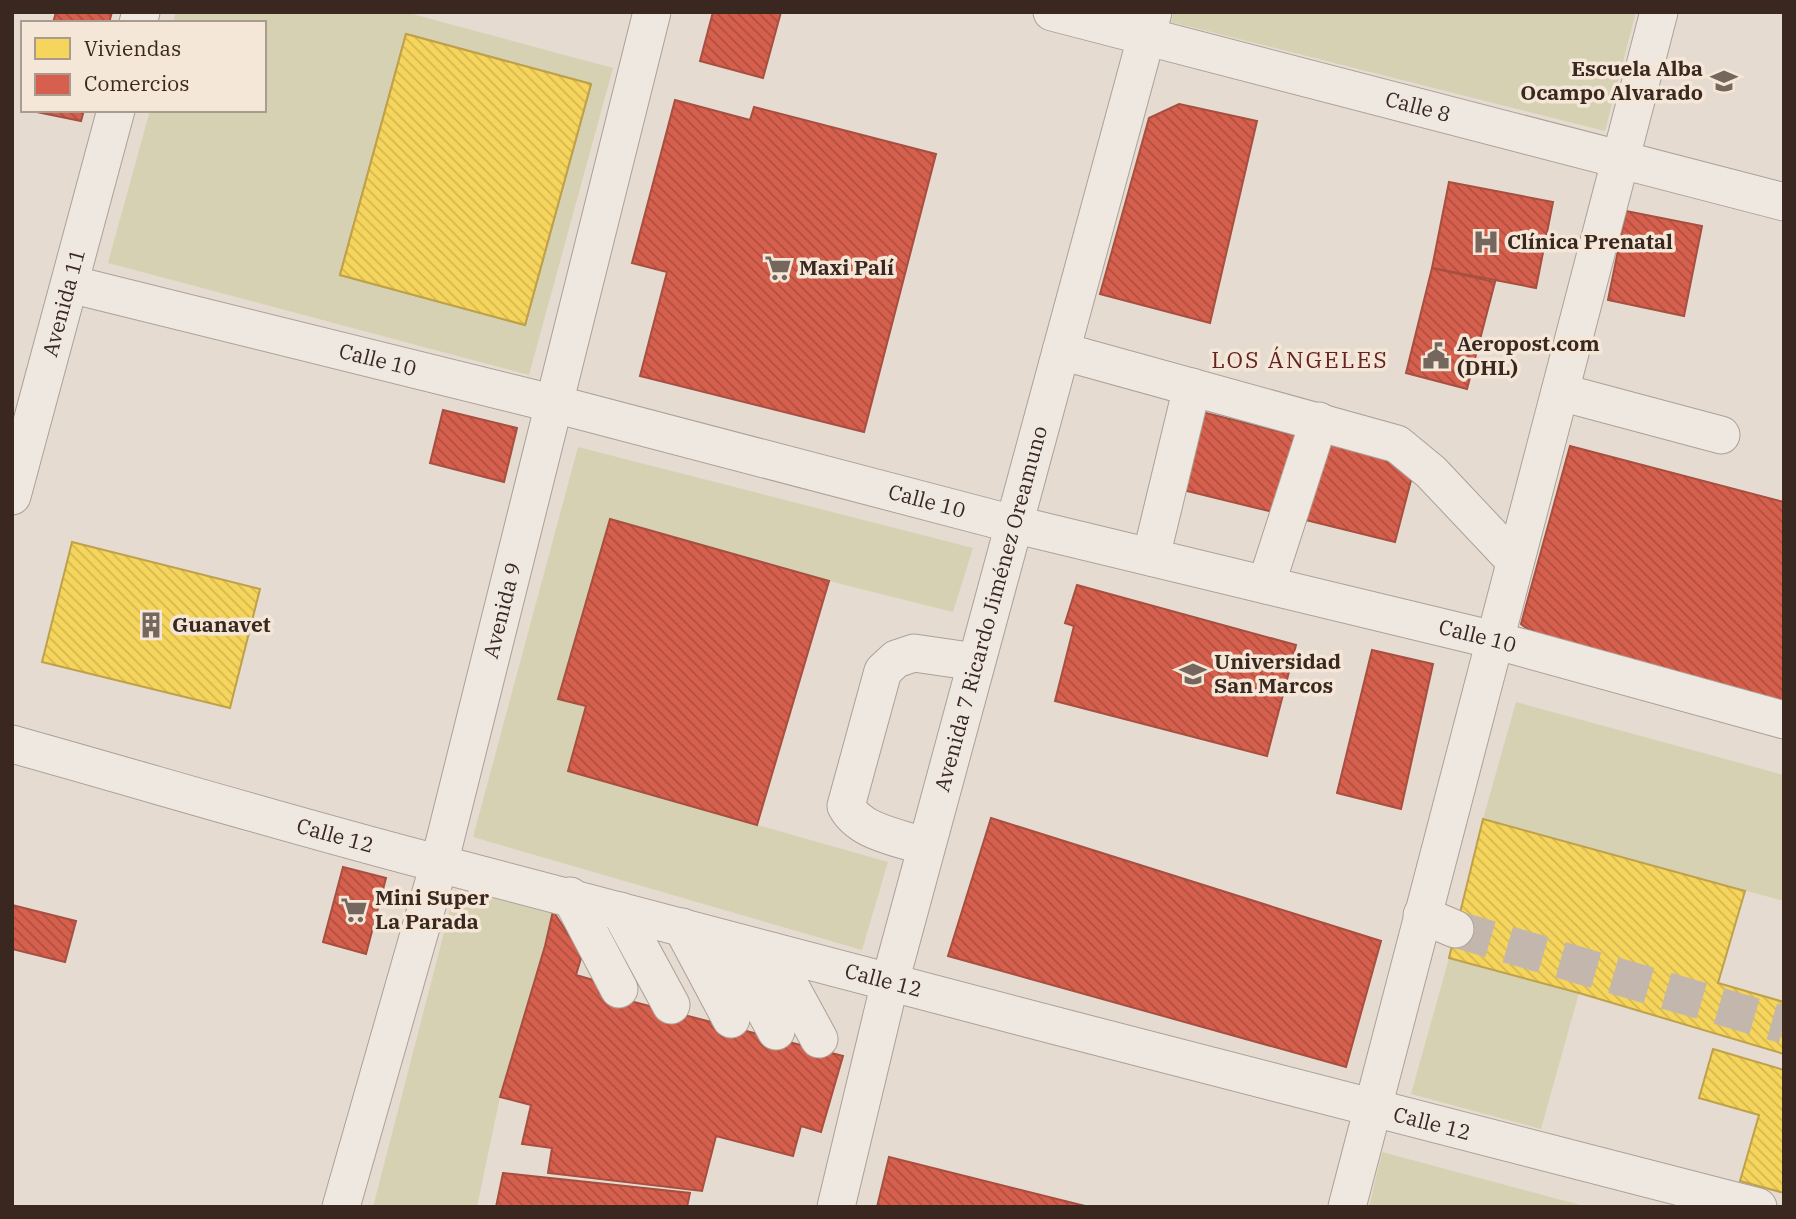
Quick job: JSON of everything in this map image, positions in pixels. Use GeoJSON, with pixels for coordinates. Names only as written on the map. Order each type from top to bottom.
{"type":"FeatureCollection","features":[{"type":"Feature","properties":{"kind":"street","name":"Avenida 9"},"geometry":{"type":"LineString","coordinates":[[341,1207],[439,864],[652,12]]}},
{"type":"Feature","properties":{"kind":"street","name":"Calle 8"},"geometry":{"type":"LineString","coordinates":[[1052,12],[1150,24],[1622,160],[1784,202]]}},
{"type":"Feature","properties":{"kind":"street"},"geometry":{"type":"LineString","coordinates":[[1347,1207],[1370,1109],[1659,12]]}},
{"type":"Feature","properties":{"kind":"street","name":"Avenida 7 Ricardo Jiménez Oreamuno"},"geometry":{"type":"LineString","coordinates":[[836,1207],[890,982],[1150,24]]}},
{"type":"Feature","properties":{"kind":"street","name":"Avenida 11"},"geometry":{"type":"LineString","coordinates":[[12,496],[115,112]]}},
{"type":"Feature","properties":{"kind":"street","name":"Calle 10"},"geometry":{"type":"LineString","coordinates":[[70,284],[555,404],[1013,524],[1494,640],[1784,720]]}},
{"type":"Feature","properties":{"kind":"street"},"geometry":{"type":"LineString","coordinates":[[1061,351],[1397,444],[1423,464],[1516,561]]}},
{"type":"Feature","properties":{"kind":"street"},"geometry":{"type":"LineString","coordinates":[[1151,557],[1192,387]]}},
{"type":"Feature","properties":{"kind":"street"},"geometry":{"type":"LineString","coordinates":[[1560,392],[1721,435]]}},
{"type":"Feature","properties":{"kind":"street"},"geometry":{"type":"LineString","coordinates":[[1266,585],[1319,421]]}},
{"type":"Feature","properties":{"kind":"street"},"geometry":{"type":"LineString","coordinates":[[926,847],[862,825],[852,818],[846,806],[883,671],[896,659],[914,653],[976,662]]}},
{"type":"Feature","properties":{"kind":"street","name":"Calle 12"},"geometry":{"type":"LineString","coordinates":[[12,744],[439,864],[1370,1109],[1758,1207]]}},
{"type":"Feature","properties":{"kind":"street"},"geometry":{"type":"LineString","coordinates":[[1422,915],[1455,929]]}},
{"type":"Feature","properties":{"kind":"street"},"geometry":{"type":"LineString","coordinates":[[665,923],[714,1014]]}},
{"type":"Feature","properties":{"kind":"street"},"geometry":{"type":"LineString","coordinates":[[665,923],[714,1014]]}},
{"type":"Feature","properties":{"kind":"street"},"geometry":{"type":"LineString","coordinates":[[665,923],[714,1014]]}},
{"type":"Feature","properties":{"kind":"street"},"geometry":{"type":"LineString","coordinates":[[665,923],[714,1014]]}},
{"type":"Feature","properties":{"kind":"shaded area"},"geometry":{"type":"Polygon","coordinates":[[[176,12],[405,12],[613,68],[529,375],[108,263],[149,112],[266,112],[266,21],[174,21],[176,12]],[[406,34],[340,275],[525,325],[591,84],[406,34]]]}},
{"type":"Feature","properties":{"kind":"shaded area"},"geometry":{"type":"Polygon","coordinates":[[[1174,12],[1636,12],[1605,131],[1171,22],[1174,12]]]}},
{"type":"Feature","properties":{"kind":"shaded area"},"geometry":{"type":"Polygon","coordinates":[[[578,447],[973,548],[953,612],[829,581],[611,519],[558,698],[586,706],[568,771],[888,862],[862,950],[473,837],[578,447]]]}},
{"type":"Feature","properties":{"kind":"shaded area"},"geometry":{"type":"Polygon","coordinates":[[[1516,702],[1784,775],[1784,901],[1483,819],[1516,702]]]}},
{"type":"Feature","properties":{"kind":"shaded area"},"geometry":{"type":"Polygon","coordinates":[[[455,890],[553,911],[545,946],[500,1097],[477,1207],[373,1207],[455,890]]]}},
{"type":"Feature","properties":{"kind":"shaded area"},"geometry":{"type":"Polygon","coordinates":[[[1449,958],[1579,993],[1541,1129],[1411,1094],[1449,958]]]}},
{"type":"Feature","properties":{"kind":"shaded area"},"geometry":{"type":"Polygon","coordinates":[[[1382,1152],[1588,1207],[1369,1207],[1382,1152]]]}},
{"type":"Feature","properties":{"kind":"building: Viviendas"},"geometry":{"type":"Polygon","coordinates":[[[406,34],[591,84],[525,325],[340,275],[406,34]]]}},
{"type":"Feature","properties":{"kind":"building: Viviendas"},"geometry":{"type":"Polygon","coordinates":[[[406,34],[591,84],[525,325],[340,275],[406,34]]]}},
{"type":"Feature","properties":{"kind":"building: Viviendas","name":"Guanavet"},"geometry":{"type":"Polygon","coordinates":[[[72,542],[260,589],[230,708],[42,662],[72,542]]]}},
{"type":"Feature","properties":{"kind":"building: Viviendas"},"geometry":{"type":"Polygon","coordinates":[[[1483,819],[1745,891],[1718,983],[1784,1002],[1784,1054],[1579,993],[1449,958],[1483,819]]]}},
{"type":"Feature","properties":{"kind":"building: Viviendas"},"geometry":{"type":"Polygon","coordinates":[[[1713,1049],[1784,1070],[1784,1193],[1740,1181],[1759,1115],[1699,1098],[1713,1049]]]}},
{"type":"Feature","properties":{"kind":"building: Comercios"},"geometry":{"type":"Polygon","coordinates":[[[56,12],[112,12],[110,21],[54,21],[56,12]]]}},
{"type":"Feature","properties":{"kind":"building: Comercios"},"geometry":{"type":"Polygon","coordinates":[[[713,12],[781,12],[763,78],[700,61],[713,12]]]}},
{"type":"Feature","properties":{"kind":"building: Comercios","name":"Maxi Palí"},"geometry":{"type":"Polygon","coordinates":[[[675,100],[750,120],[754,107],[936,154],[864,432],[640,376],[667,272],[632,263],[675,100]]]}},
{"type":"Feature","properties":{"kind":"building: Comercios"},"geometry":{"type":"Polygon","coordinates":[[[1179,104],[1257,121],[1210,323],[1100,294],[1149,118],[1179,104]]]}},
{"type":"Feature","properties":{"kind":"building: Comercios"},"geometry":{"type":"Polygon","coordinates":[[[37,112],[83,112],[81,121],[37,112]]]}},
{"type":"Feature","properties":{"kind":"building: Comercios"},"geometry":{"type":"Polygon","coordinates":[[[1449,182],[1553,202],[1536,288],[1432,268],[1449,182]]]}},
{"type":"Feature","properties":{"kind":"building: Comercios"},"geometry":{"type":"Polygon","coordinates":[[[1626,211],[1702,226],[1684,316],[1608,300],[1626,211]]]}},
{"type":"Feature","properties":{"kind":"building: Comercios"},"geometry":{"type":"Polygon","coordinates":[[[1432,268],[1495,282],[1467,389],[1406,373],[1432,268]]]}},
{"type":"Feature","properties":{"kind":"building: Comercios"},"geometry":{"type":"Polygon","coordinates":[[[443,410],[517,428],[504,482],[430,463],[443,410]]]}},
{"type":"Feature","properties":{"kind":"building: Comercios"},"geometry":{"type":"Polygon","coordinates":[[[1202,412],[1415,465],[1395,542],[1183,490],[1202,412]]]}},
{"type":"Feature","properties":{"kind":"building: Comercios"},"geometry":{"type":"Polygon","coordinates":[[[1570,446],[1784,502],[1784,708],[1544,641],[1521,624],[1570,446]]]}},
{"type":"Feature","properties":{"kind":"building: Comercios"},"geometry":{"type":"Polygon","coordinates":[[[610,519],[829,581],[757,825],[568,771],[586,706],[558,699],[610,519]]]}},
{"type":"Feature","properties":{"kind":"building: Comercios"},"geometry":{"type":"Polygon","coordinates":[[[1077,585],[1296,645],[1267,756],[1055,701],[1074,626],[1065,623],[1077,585]]]}},
{"type":"Feature","properties":{"kind":"building: Comercios"},"geometry":{"type":"Polygon","coordinates":[[[1372,650],[1433,664],[1401,809],[1337,793],[1372,650]]]}},
{"type":"Feature","properties":{"kind":"building: Comercios"},"geometry":{"type":"Polygon","coordinates":[[[991,818],[1381,941],[1346,1067],[948,956],[991,818]]]}},
{"type":"Feature","properties":{"kind":"building: Comercios","name":"Mini Super La Parada"},"geometry":{"type":"Polygon","coordinates":[[[343,867],[386,878],[366,954],[323,942],[343,867]]]}},
{"type":"Feature","properties":{"kind":"building: Comercios"},"geometry":{"type":"Polygon","coordinates":[[[12,905],[76,921],[65,962],[12,949],[12,905]]]}},
{"type":"Feature","properties":{"kind":"building: Comercios"},"geometry":{"type":"Polygon","coordinates":[[[553,911],[582,955],[576,975],[597,981],[599,993],[843,1056],[821,1132],[801,1126],[793,1156],[716,1136],[702,1191],[548,1173],[552,1148],[522,1144],[531,1105],[500,1097],[553,911]]]}},
{"type":"Feature","properties":{"kind":"building: Comercios"},"geometry":{"type":"Polygon","coordinates":[[[889,1157],[1089,1207],[877,1207],[889,1157]]]}},
{"type":"Feature","properties":{"kind":"building: Comercios"},"geometry":{"type":"Polygon","coordinates":[[[503,1173],[690,1193],[687,1207],[496,1207],[503,1173]]]}},
{"type":"Feature","properties":{"kind":"tunnel"},"geometry":{"type":"LineString","coordinates":[[1455,929],[1784,1025]]}},
{"type":"Feature","properties":{"kind":"place","name":"Escuela Alba Ocampo Alvarado"},"geometry":{"type":"Point","coordinates":[1724,81]}},
{"type":"Feature","properties":{"kind":"place","name":"Clínica Prenatal"},"geometry":{"type":"Point","coordinates":[1486,242]}},
{"type":"Feature","properties":{"kind":"place","name":"Maxi Palí"},"geometry":{"type":"Point","coordinates":[778,268]}},
{"type":"Feature","properties":{"kind":"place","name":"Aeropost.com (DHL)"},"geometry":{"type":"Point","coordinates":[1436,356]}},
{"type":"Feature","properties":{"kind":"place","name":"Guanavet"},"geometry":{"type":"Point","coordinates":[151,625]}},
{"type":"Feature","properties":{"kind":"place","name":"Universidad San Marcos"},"geometry":{"type":"Point","coordinates":[1193,674]}},
{"type":"Feature","properties":{"kind":"place","name":"Mini Super La Parada"},"geometry":{"type":"Point","coordinates":[354,910]}},
{"type":"Feature","properties":{"kind":"district","name":"LOS ÁNGELES"},"geometry":{"type":"Point","coordinates":[1300,360]}}]}
